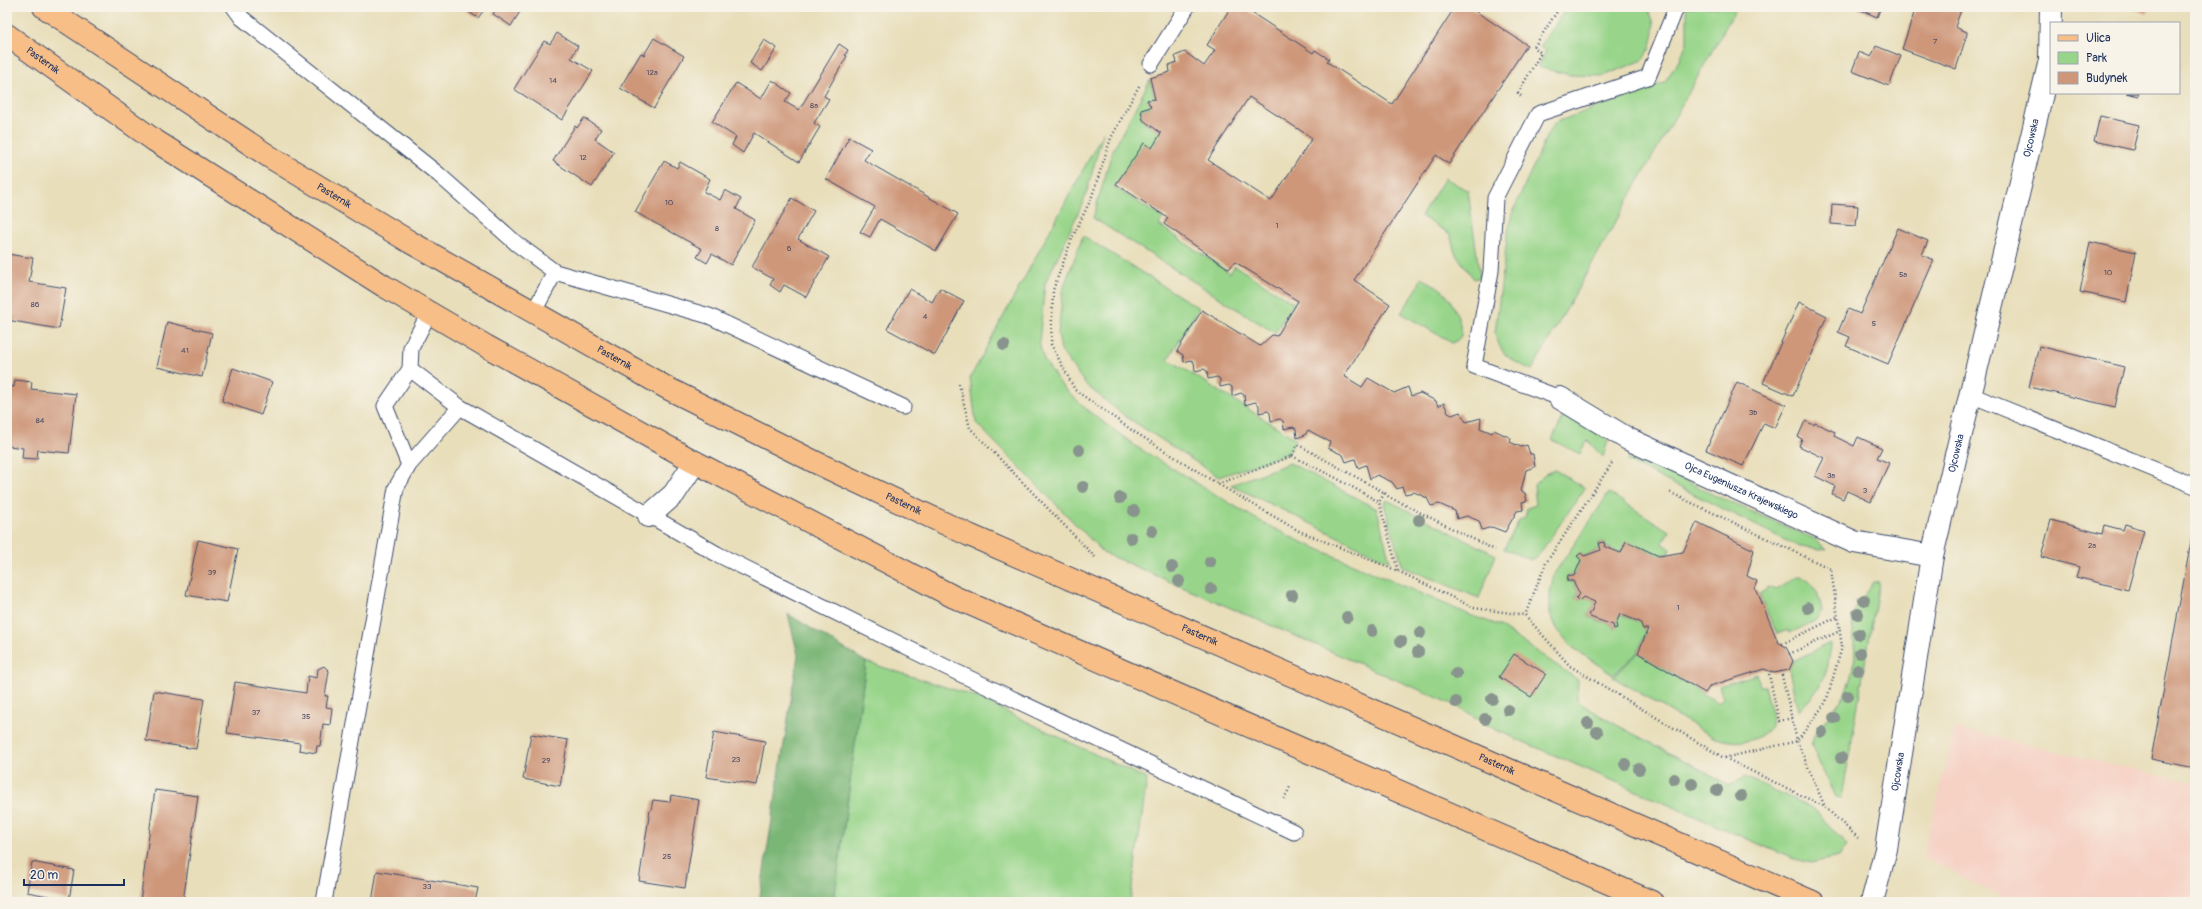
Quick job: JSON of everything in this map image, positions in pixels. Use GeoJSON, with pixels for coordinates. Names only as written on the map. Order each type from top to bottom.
{"type":"FeatureCollection","features":[{"type":"Feature","properties":{"kind":"main road","name":"Pasternik"},"geometry":{"type":"LineString","coordinates":[[53,9],[270,157],[410,242],[533,314],[669,389],[815,462],[969,535],[1813,902]]}},
{"type":"Feature","properties":{"kind":"main road","name":"Pasternik"},"geometry":{"type":"LineString","coordinates":[[7,35],[154,140],[429,313],[695,462],[954,597],[1652,902]]}},
{"type":"Feature","properties":{"kind":"street","name":"Ojcowska"},"geometry":{"type":"LineString","coordinates":[[2051,7],[2051,22]]}},
{"type":"Feature","properties":{"kind":"street","name":"Ojcowska"},"geometry":{"type":"LineString","coordinates":[[1872,902],[1886,849],[1932,556],[2050,60]]}},
{"type":"Feature","properties":{"kind":"street","name":"Ojca Eugeniusza Krajewskiego"},"geometry":{"type":"LineString","coordinates":[[1560,398],[1628,439],[1854,542],[1932,556]]}},
{"type":"Feature","properties":{"kind":"street"},"geometry":{"type":"LineString","coordinates":[[649,516],[674,494],[695,462]]}},
{"type":"Feature","properties":{"kind":"lane"},"geometry":{"type":"LineString","coordinates":[[234,7],[242,18],[438,174],[517,244],[555,272],[710,316],[903,406]]}},
{"type":"Feature","properties":{"kind":"lane"},"geometry":{"type":"LineString","coordinates":[[1151,64],[1187,7]]}},
{"type":"Feature","properties":{"kind":"lane"},"geometry":{"type":"LineString","coordinates":[[1560,398],[1474,366],[1491,271],[1495,198],[1538,114],[1648,77],[1676,8],[1674,7]]}},
{"type":"Feature","properties":{"kind":"lane"},"geometry":{"type":"LineString","coordinates":[[533,314],[555,272]]}},
{"type":"Feature","properties":{"kind":"lane"},"geometry":{"type":"LineString","coordinates":[[409,465],[385,406],[410,369],[411,348],[429,313]]}},
{"type":"Feature","properties":{"kind":"lane"},"geometry":{"type":"LineString","coordinates":[[410,369],[460,407],[717,554],[1294,832]]}},
{"type":"Feature","properties":{"kind":"lane"},"geometry":{"type":"LineString","coordinates":[[1971,395],[2195,486]]}},
{"type":"Feature","properties":{"kind":"lane"},"geometry":{"type":"LineString","coordinates":[[324,902],[396,488],[409,465],[460,407]]}},
{"type":"Feature","properties":{"kind":"path"},"geometry":{"type":"LineString","coordinates":[[1538,114],[1518,93],[1541,53],[1534,47],[1560,7]]}},
{"type":"Feature","properties":{"kind":"path"},"geometry":{"type":"LineString","coordinates":[[1151,64],[1111,138],[1091,199],[1073,236],[1053,290],[1051,344],[1075,390],[1133,431],[1218,484],[1299,531],[1398,571],[1474,608],[1525,615],[1570,666],[1724,758],[1825,807],[1859,840]]}},
{"type":"Feature","properties":{"kind":"path"},"geometry":{"type":"LineString","coordinates":[[959,384],[970,428],[1100,563]]}},
{"type":"Feature","properties":{"kind":"path"},"geometry":{"type":"LineString","coordinates":[[1525,615],[1546,563],[1628,439]]}},
{"type":"Feature","properties":{"kind":"path"},"geometry":{"type":"LineString","coordinates":[[1218,484],[1292,456],[1297,445],[1355,475],[1389,497],[1495,550]]}},
{"type":"Feature","properties":{"kind":"path"},"geometry":{"type":"LineString","coordinates":[[1292,456],[1379,502],[1398,571]]}},
{"type":"Feature","properties":{"kind":"path"},"geometry":{"type":"LineString","coordinates":[[1611,464],[1618,468]]}},
{"type":"Feature","properties":{"kind":"path"},"geometry":{"type":"LineString","coordinates":[[1668,491],[1831,569],[1842,647],[1826,702],[1797,741],[1724,758]]}},
{"type":"Feature","properties":{"kind":"path"},"geometry":{"type":"LineString","coordinates":[[1379,502],[1385,493]]}},
{"type":"Feature","properties":{"kind":"path"},"geometry":{"type":"LineString","coordinates":[[1782,644],[1837,617]]}},
{"type":"Feature","properties":{"kind":"path"},"geometry":{"type":"LineString","coordinates":[[1789,654],[1840,631]]}},
{"type":"Feature","properties":{"kind":"path"},"geometry":{"type":"LineString","coordinates":[[1780,671],[1797,741],[1825,807]]}},
{"type":"Feature","properties":{"kind":"path"},"geometry":{"type":"LineString","coordinates":[[1769,674],[1779,721],[1792,718]]}},
{"type":"Feature","properties":{"kind":"shaded area"},"geometry":{"type":"Polygon","coordinates":[[[1955,728],[2195,783],[2195,902],[2013,902],[1922,857],[1955,728]]]}},
{"type":"Feature","properties":{"kind":"green space"},"geometry":{"type":"Polygon","coordinates":[[[1567,7],[1646,7],[1654,23],[1654,33],[1650,50],[1648,50],[1643,60],[1603,76],[1570,75],[1538,67],[1546,51],[1540,47],[1567,7]]]}},
{"type":"Feature","properties":{"kind":"green space"},"geometry":{"type":"Polygon","coordinates":[[[1685,7],[1737,7],[1532,370],[1512,360],[1504,353],[1495,333],[1508,231],[1515,207],[1548,133],[1556,122],[1664,83],[1680,59],[1687,42],[1687,12],[1685,7]]]}},
{"type":"Feature","properties":{"kind":"green space"},"geometry":{"type":"Polygon","coordinates":[[[1150,80],[1155,99],[1147,100],[1151,107],[1141,110],[1142,120],[1161,133],[1152,148],[1144,143],[1114,187],[1163,218],[1159,225],[1230,273],[1235,266],[1294,303],[1275,333],[1093,218],[1112,152],[1150,80]]]}},
{"type":"Feature","properties":{"kind":"green space"},"geometry":{"type":"Polygon","coordinates":[[[1103,133],[1085,198],[1045,284],[1039,342],[1044,360],[1062,386],[1087,410],[1137,447],[1256,519],[1295,539],[1470,615],[1498,625],[1578,680],[1577,701],[1611,722],[1715,777],[1728,786],[1745,777],[1813,808],[1847,845],[1839,857],[1811,863],[1791,858],[1494,729],[1459,707],[1104,553],[976,423],[970,378],[1103,133]]]}},
{"type":"Feature","properties":{"kind":"green space"},"geometry":{"type":"Polygon","coordinates":[[[1445,178],[1468,191],[1480,277],[1474,279],[1455,253],[1450,234],[1421,216],[1445,178]]]}},
{"type":"Feature","properties":{"kind":"green space"},"geometry":{"type":"Polygon","coordinates":[[[1083,236],[1199,308],[1168,359],[1296,439],[1289,453],[1219,477],[1125,416],[1086,385],[1061,351],[1058,334],[1063,289],[1083,236]]]}},
{"type":"Feature","properties":{"kind":"green space"},"geometry":{"type":"Polygon","coordinates":[[[1421,277],[1442,290],[1449,299],[1458,318],[1461,330],[1460,337],[1455,342],[1452,343],[1401,313],[1418,287],[1421,277]]]}},
{"type":"Feature","properties":{"kind":"green space"},"geometry":{"type":"Polygon","coordinates":[[[1564,415],[1601,435],[1608,441],[1603,457],[1587,440],[1580,454],[1552,440],[1564,415]]]}},
{"type":"Feature","properties":{"kind":"green space"},"geometry":{"type":"Polygon","coordinates":[[[1635,455],[1716,496],[1815,539],[1827,550],[1795,545],[1627,461],[1631,456],[1635,455]]]}},
{"type":"Feature","properties":{"kind":"green space"},"geometry":{"type":"Polygon","coordinates":[[[1290,463],[1377,509],[1390,562],[1231,485],[1290,463]]]}},
{"type":"Feature","properties":{"kind":"green space"},"geometry":{"type":"Polygon","coordinates":[[[1555,470],[1585,488],[1538,556],[1531,560],[1504,549],[1519,520],[1525,518],[1527,508],[1536,505],[1534,485],[1545,474],[1555,470]]]}},
{"type":"Feature","properties":{"kind":"green space"},"geometry":{"type":"Polygon","coordinates":[[[1609,493],[1669,531],[1662,543],[1671,549],[1668,554],[1659,555],[1626,542],[1621,553],[1606,547],[1604,542],[1599,543],[1600,549],[1584,556],[1581,553],[1577,556],[1580,560],[1574,575],[1568,575],[1567,581],[1573,582],[1579,594],[1575,597],[1579,601],[1583,597],[1595,602],[1588,614],[1589,617],[1612,625],[1614,629],[1617,628],[1616,624],[1620,615],[1640,622],[1646,633],[1637,653],[1613,675],[1572,647],[1557,629],[1550,613],[1550,592],[1554,574],[1609,493]]]}},
{"type":"Feature","properties":{"kind":"green space"},"geometry":{"type":"Polygon","coordinates":[[[1387,500],[1496,555],[1479,598],[1403,567],[1384,504],[1387,500]]]}},
{"type":"Feature","properties":{"kind":"green space"},"geometry":{"type":"Polygon","coordinates":[[[1799,576],[1813,585],[1818,594],[1822,611],[1815,621],[1790,633],[1788,630],[1777,634],[1759,594],[1767,590],[1768,587],[1777,590],[1792,579],[1799,576]]]}},
{"type":"Feature","properties":{"kind":"green space"},"geometry":{"type":"Polygon","coordinates":[[[1873,582],[1879,582],[1842,798],[1835,797],[1811,745],[1815,733],[1844,696],[1851,676],[1855,657],[1852,615],[1873,582]]]}},
{"type":"Feature","properties":{"kind":"green space"},"geometry":{"type":"Polygon","coordinates":[[[788,614],[866,662],[834,902],[759,902],[798,655],[788,614]]]}},
{"type":"Feature","properties":{"kind":"green space"},"geometry":{"type":"Polygon","coordinates":[[[1830,643],[1830,654],[1826,673],[1818,689],[1806,704],[1798,711],[1789,670],[1793,661],[1830,643]]]}},
{"type":"Feature","properties":{"kind":"green space"},"geometry":{"type":"Polygon","coordinates":[[[1638,653],[1718,703],[1723,698],[1719,686],[1757,674],[1760,686],[1765,686],[1772,714],[1771,726],[1759,737],[1752,740],[1737,742],[1713,737],[1613,677],[1638,653]]]}},
{"type":"Feature","properties":{"kind":"green space"},"geometry":{"type":"Polygon","coordinates":[[[866,662],[971,695],[1147,779],[1130,902],[834,902],[866,662]]]}},
{"type":"Feature","properties":{"kind":"building"},"geometry":{"type":"Polygon","coordinates":[[[461,7],[486,7],[478,18],[461,7]]]}},
{"type":"Feature","properties":{"kind":"building"},"geometry":{"type":"Polygon","coordinates":[[[490,7],[523,7],[511,26],[493,14],[495,10],[490,7]]]}},
{"type":"Feature","properties":{"kind":"building"},"geometry":{"type":"Polygon","coordinates":[[[1231,7],[1243,7],[1313,53],[1315,50],[1329,59],[1327,62],[1392,104],[1455,7],[1469,7],[1527,45],[1449,164],[1436,155],[1354,280],[1390,304],[1344,376],[1362,387],[1368,378],[1394,393],[1408,387],[1411,396],[1420,393],[1436,401],[1438,406],[1444,403],[1448,413],[1452,415],[1460,412],[1466,422],[1481,418],[1480,428],[1492,433],[1494,430],[1511,438],[1510,442],[1521,447],[1527,445],[1530,454],[1533,454],[1535,467],[1526,470],[1521,491],[1525,493],[1527,501],[1522,502],[1523,510],[1517,511],[1505,532],[1492,527],[1482,530],[1479,521],[1467,516],[1457,519],[1455,511],[1439,504],[1431,506],[1427,498],[1414,492],[1405,494],[1402,487],[1397,489],[1392,482],[1377,475],[1370,479],[1366,465],[1358,468],[1355,459],[1346,462],[1343,455],[1328,448],[1330,442],[1308,430],[1305,435],[1297,438],[1296,429],[1293,427],[1284,429],[1283,421],[1280,419],[1271,421],[1270,413],[1268,411],[1259,413],[1259,405],[1255,402],[1245,405],[1244,395],[1241,393],[1232,396],[1232,387],[1229,385],[1220,387],[1220,379],[1217,377],[1208,379],[1207,371],[1204,369],[1195,371],[1194,362],[1191,360],[1184,362],[1183,355],[1177,351],[1202,310],[1260,346],[1272,335],[1277,336],[1298,301],[1235,262],[1229,269],[1164,224],[1168,218],[1116,184],[1144,143],[1152,148],[1161,133],[1143,120],[1141,110],[1151,107],[1147,100],[1155,99],[1150,78],[1170,72],[1169,65],[1177,62],[1175,56],[1185,52],[1204,66],[1215,50],[1207,45],[1231,7]],[[1249,97],[1208,160],[1271,201],[1312,138],[1249,97]]]}},
{"type":"Feature","properties":{"kind":"building"},"geometry":{"type":"Polygon","coordinates":[[[1854,7],[1881,7],[1877,17],[1854,7]]]}},
{"type":"Feature","properties":{"kind":"building"},"geometry":{"type":"Polygon","coordinates":[[[1916,7],[1962,7],[1955,27],[1967,32],[1967,34],[1956,69],[1902,49],[1916,7]]]}},
{"type":"Feature","properties":{"kind":"building"},"geometry":{"type":"Polygon","coordinates":[[[2126,7],[2148,7],[2147,13],[2126,7]]]}},
{"type":"Feature","properties":{"kind":"building"},"geometry":{"type":"Polygon","coordinates":[[[557,33],[578,46],[571,58],[593,71],[562,120],[514,89],[544,41],[550,44],[557,33]]]}},
{"type":"Feature","properties":{"kind":"building"},"geometry":{"type":"Polygon","coordinates":[[[654,38],[684,56],[654,108],[620,88],[641,53],[644,55],[654,38]]]}},
{"type":"Feature","properties":{"kind":"building"},"geometry":{"type":"Polygon","coordinates":[[[764,40],[777,48],[762,71],[750,63],[764,40]]]}},
{"type":"Feature","properties":{"kind":"building"},"geometry":{"type":"Polygon","coordinates":[[[839,44],[848,50],[845,55],[847,56],[824,96],[829,99],[814,123],[820,127],[799,162],[754,133],[743,153],[732,145],[736,137],[712,122],[736,83],[761,99],[772,80],[791,93],[785,102],[799,110],[839,44]]]}},
{"type":"Feature","properties":{"kind":"building"},"geometry":{"type":"Polygon","coordinates":[[[1876,46],[1901,56],[1889,86],[1852,71],[1859,52],[1871,57],[1876,46]]]}},
{"type":"Feature","properties":{"kind":"building"},"geometry":{"type":"Polygon","coordinates":[[[2100,116],[2139,125],[2133,150],[2094,141],[2100,116]]]}},
{"type":"Feature","properties":{"kind":"building"},"geometry":{"type":"Polygon","coordinates":[[[584,118],[601,129],[595,139],[614,152],[592,187],[553,161],[575,126],[577,128],[584,118]]]}},
{"type":"Feature","properties":{"kind":"building"},"geometry":{"type":"Polygon","coordinates":[[[849,137],[871,149],[864,160],[958,214],[936,251],[880,219],[870,237],[860,232],[875,207],[826,179],[849,137]]]}},
{"type":"Feature","properties":{"kind":"building"},"geometry":{"type":"Polygon","coordinates":[[[664,161],[677,168],[680,162],[710,179],[704,192],[720,200],[725,190],[741,199],[736,209],[755,220],[731,265],[712,254],[707,263],[697,257],[702,249],[635,212],[664,161]]]}},
{"type":"Feature","properties":{"kind":"building"},"geometry":{"type":"Polygon","coordinates":[[[792,198],[814,211],[798,239],[829,257],[806,297],[784,285],[780,292],[770,285],[773,279],[752,267],[792,198]]]}},
{"type":"Feature","properties":{"kind":"building"},"geometry":{"type":"Polygon","coordinates":[[[1832,204],[1858,206],[1856,226],[1831,224],[1832,204]]]}},
{"type":"Feature","properties":{"kind":"building"},"geometry":{"type":"Polygon","coordinates":[[[1898,228],[1928,241],[1922,255],[1934,260],[1888,364],[1846,346],[1850,337],[1838,332],[1848,309],[1860,314],[1898,228]]]}},
{"type":"Feature","properties":{"kind":"building"},"geometry":{"type":"Polygon","coordinates":[[[2090,242],[2136,252],[2126,302],[2080,292],[2090,242]]]}},
{"type":"Feature","properties":{"kind":"building"},"geometry":{"type":"Polygon","coordinates":[[[7,254],[33,258],[29,282],[66,288],[59,329],[7,320],[7,254]]]}},
{"type":"Feature","properties":{"kind":"building"},"geometry":{"type":"Polygon","coordinates":[[[940,288],[964,301],[935,355],[887,329],[909,289],[932,302],[940,288]]]}},
{"type":"Feature","properties":{"kind":"building"},"geometry":{"type":"Polygon","coordinates":[[[1799,302],[1827,316],[1819,334],[1820,336],[1793,396],[1763,383],[1799,302]]]}},
{"type":"Feature","properties":{"kind":"building"},"geometry":{"type":"Polygon","coordinates":[[[167,322],[212,333],[202,377],[157,367],[167,322]]]}},
{"type":"Feature","properties":{"kind":"building"},"geometry":{"type":"Polygon","coordinates":[[[2039,346],[2124,367],[2115,407],[2029,387],[2039,346]]]}},
{"type":"Feature","properties":{"kind":"building"},"geometry":{"type":"Polygon","coordinates":[[[233,368],[272,382],[261,415],[222,401],[233,368]]]}},
{"type":"Feature","properties":{"kind":"building"},"geometry":{"type":"Polygon","coordinates":[[[15,380],[32,382],[31,389],[76,394],[69,453],[38,450],[37,459],[22,458],[23,448],[9,446],[7,457],[7,386],[14,387],[15,380]]]}},
{"type":"Feature","properties":{"kind":"building"},"geometry":{"type":"Polygon","coordinates":[[[1737,382],[1786,405],[1775,428],[1764,423],[1743,466],[1706,450],[1737,382]]]}},
{"type":"Feature","properties":{"kind":"building"},"geometry":{"type":"Polygon","coordinates":[[[1805,421],[1814,425],[1815,423],[1835,432],[1834,436],[1854,446],[1858,437],[1882,448],[1877,458],[1889,463],[1871,502],[1847,491],[1843,499],[1832,494],[1835,486],[1815,476],[1824,458],[1799,446],[1802,439],[1798,437],[1805,421]]]}},
{"type":"Feature","properties":{"kind":"building"},"geometry":{"type":"Polygon","coordinates":[[[2051,520],[2102,534],[2104,525],[2123,530],[2125,524],[2144,530],[2128,590],[2076,577],[2079,567],[2041,557],[2051,520]]]}},
{"type":"Feature","properties":{"kind":"building"},"geometry":{"type":"Polygon","coordinates":[[[1697,522],[1754,550],[1747,576],[1757,581],[1754,589],[1757,591],[1778,642],[1786,647],[1793,661],[1789,670],[1774,673],[1764,669],[1710,686],[1705,693],[1638,653],[1648,629],[1643,629],[1640,622],[1620,614],[1616,624],[1617,628],[1614,629],[1613,625],[1590,617],[1588,614],[1591,612],[1595,602],[1583,597],[1579,601],[1576,598],[1580,594],[1573,581],[1567,581],[1568,575],[1574,576],[1581,560],[1577,556],[1581,553],[1584,556],[1601,550],[1599,543],[1604,542],[1605,547],[1621,553],[1626,541],[1659,556],[1683,552],[1697,522]]]}},
{"type":"Feature","properties":{"kind":"building"},"geometry":{"type":"Polygon","coordinates":[[[2192,536],[2195,537],[2195,768],[2151,759],[2192,536]]]}},
{"type":"Feature","properties":{"kind":"building"},"geometry":{"type":"Polygon","coordinates":[[[198,540],[238,549],[227,602],[186,595],[198,540]]]}},
{"type":"Feature","properties":{"kind":"building"},"geometry":{"type":"Polygon","coordinates":[[[1514,654],[1546,674],[1531,697],[1499,677],[1514,654]]]}},
{"type":"Feature","properties":{"kind":"building"},"geometry":{"type":"Polygon","coordinates":[[[324,666],[329,671],[325,696],[328,696],[326,707],[332,708],[330,725],[323,724],[320,746],[317,746],[316,753],[299,750],[300,743],[227,733],[235,682],[306,693],[308,676],[317,678],[318,669],[324,666]]]}},
{"type":"Feature","properties":{"kind":"building"},"geometry":{"type":"Polygon","coordinates":[[[154,691],[204,699],[196,749],[146,741],[154,691]]]}},
{"type":"Feature","properties":{"kind":"building"},"geometry":{"type":"Polygon","coordinates":[[[714,732],[765,741],[757,785],[706,777],[714,732]]]}},
{"type":"Feature","properties":{"kind":"building"},"geometry":{"type":"Polygon","coordinates":[[[531,734],[568,740],[560,786],[523,779],[531,734]]]}},
{"type":"Feature","properties":{"kind":"building"},"geometry":{"type":"Polygon","coordinates":[[[155,790],[198,796],[183,902],[140,902],[155,790]]]}},
{"type":"Feature","properties":{"kind":"building"},"geometry":{"type":"Polygon","coordinates":[[[671,795],[699,800],[685,888],[639,881],[650,810],[653,800],[670,802],[671,795]]]}},
{"type":"Feature","properties":{"kind":"building"},"geometry":{"type":"Polygon","coordinates":[[[32,862],[74,870],[69,900],[27,892],[32,862]]]}},
{"type":"Feature","properties":{"kind":"building"},"geometry":{"type":"Polygon","coordinates":[[[377,871],[478,888],[475,902],[372,902],[377,871]]]}}]}
